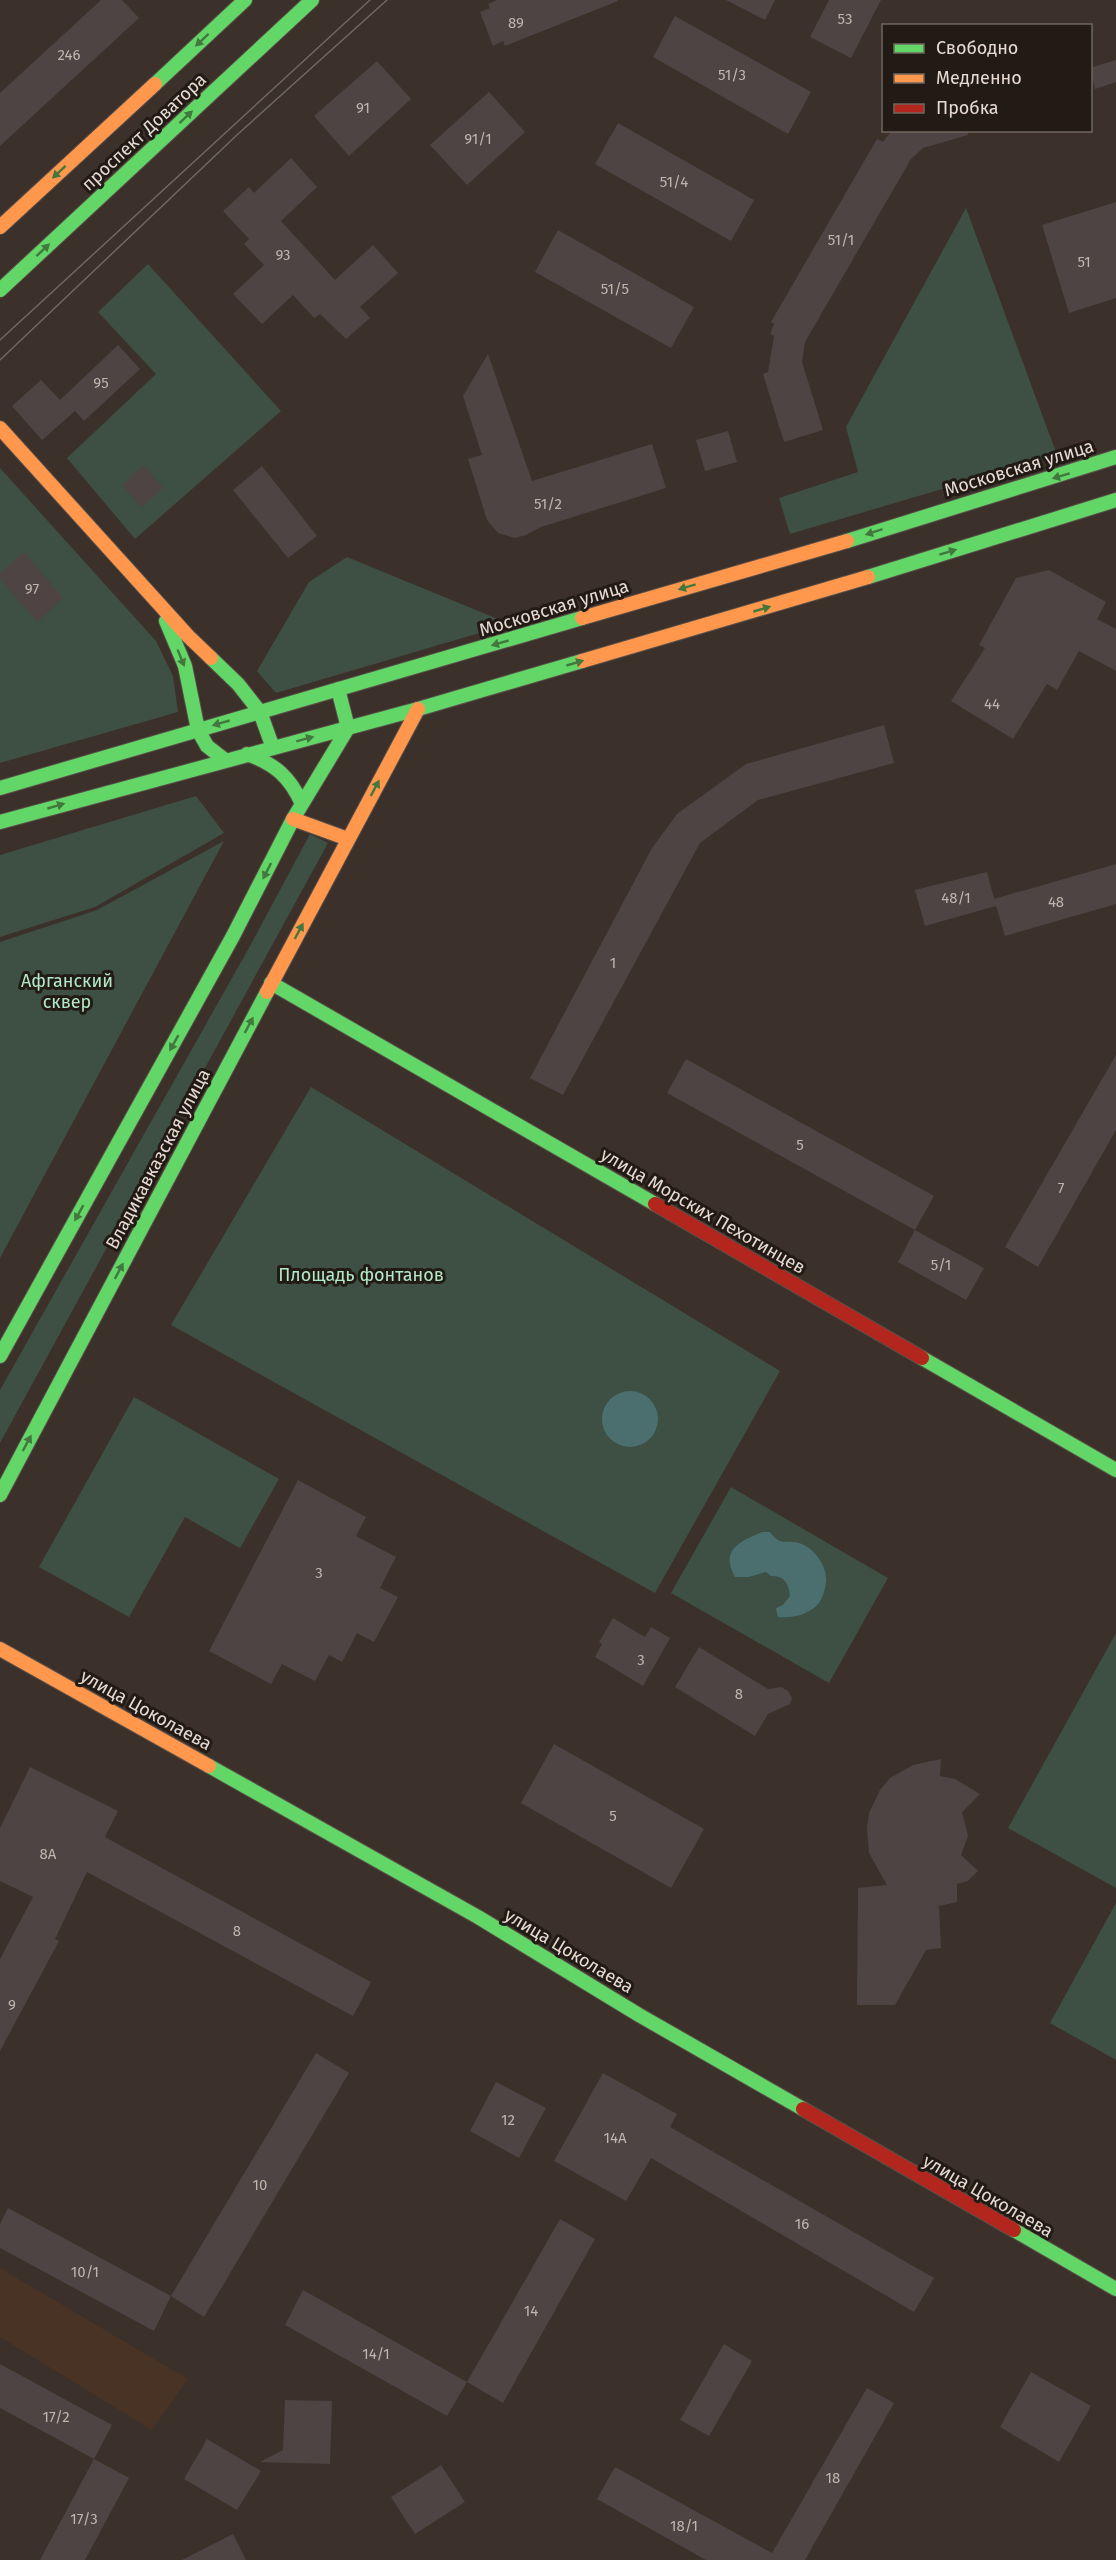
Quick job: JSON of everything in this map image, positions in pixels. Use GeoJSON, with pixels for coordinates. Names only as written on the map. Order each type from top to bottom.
{"type":"FeatureCollection","features":[{"type":"Feature","properties":{"kind":"main road","name":"проспект Доватора"},"geometry":{"type":"LineString","coordinates":[[0,227],[244,0]]}},
{"type":"Feature","properties":{"kind":"main road","name":"проспект Доватора"},"geometry":{"type":"LineString","coordinates":[[0,290],[312,0]]}},
{"type":"Feature","properties":{"kind":"main road"},"geometry":{"type":"LineString","coordinates":[[0,428],[159,604],[238,684],[260,712],[273,748]]}},
{"type":"Feature","properties":{"kind":"main road","name":"Московская улица"},"geometry":{"type":"LineString","coordinates":[[0,788],[852,539],[1116,457]]}},
{"type":"Feature","properties":{"kind":"main road"},"geometry":{"type":"LineString","coordinates":[[0,822],[418,709],[834,587],[1116,500]]}},
{"type":"Feature","properties":{"kind":"main road"},"geometry":{"type":"LineString","coordinates":[[159,604],[185,666],[198,730],[207,746],[225,760]]}},
{"type":"Feature","properties":{"kind":"main road"},"geometry":{"type":"LineString","coordinates":[[0,1356],[233,936],[293,819],[348,728],[338,689]]}},
{"type":"Feature","properties":{"kind":"main road","name":"Владикавказская улица"},"geometry":{"type":"LineString","coordinates":[[0,1495],[418,709]]}},
{"type":"Feature","properties":{"kind":"main road"},"geometry":{"type":"LineString","coordinates":[[247,754],[271,762],[279,768],[295,786],[303,804]]}},
{"type":"Feature","properties":{"kind":"main road"},"geometry":{"type":"LineString","coordinates":[[293,819],[348,839]]}},
{"type":"Feature","properties":{"kind":"main road","name":"улица Морских Пехотинцев"},"geometry":{"type":"LineString","coordinates":[[272,983],[1116,1470]]}},
{"type":"Feature","properties":{"kind":"main road","name":"улица Цоколаева"},"geometry":{"type":"LineString","coordinates":[[0,1649],[478,1917],[639,2015],[1116,2289]]}},
{"type":"Feature","properties":{"kind":"shaded area"},"geometry":{"type":"Polygon","coordinates":[[[0,2268],[188,2379],[152,2430],[0,2337],[0,2268]]]}},
{"type":"Feature","properties":{"kind":"green space"},"geometry":{"type":"Polygon","coordinates":[[[966,208],[1057,455],[790,534],[779,498],[858,472],[846,427],[966,208]]]}},
{"type":"Feature","properties":{"kind":"green space"},"geometry":{"type":"Polygon","coordinates":[[[148,264],[281,411],[135,539],[67,458],[156,374],[98,312],[148,264]]]}},
{"type":"Feature","properties":{"kind":"green space"},"geometry":{"type":"Polygon","coordinates":[[[0,468],[156,641],[173,676],[178,712],[0,763],[0,468]]]}},
{"type":"Feature","properties":{"kind":"green space"},"geometry":{"type":"Polygon","coordinates":[[[347,557],[510,624],[276,693],[257,671],[309,582],[347,557]]]}},
{"type":"Feature","properties":{"kind":"green space"},"geometry":{"type":"Polygon","coordinates":[[[196,796],[224,833],[95,907],[0,937],[0,855],[196,796]]]}},
{"type":"Feature","properties":{"kind":"green space"},"geometry":{"type":"Polygon","coordinates":[[[310,834],[328,843],[0,1443],[0,1390],[250,946],[310,834]]]}},
{"type":"Feature","properties":{"kind":"green space","name":"Афганский сквер"},"geometry":{"type":"Polygon","coordinates":[[[224,841],[0,1258],[0,942],[97,910],[224,841]]]}},
{"type":"Feature","properties":{"kind":"green space","name":"Площадь фонтанов"},"geometry":{"type":"Polygon","coordinates":[[[311,1087],[780,1371],[655,1593],[171,1325],[311,1087]]]}},
{"type":"Feature","properties":{"kind":"green space"},"geometry":{"type":"Polygon","coordinates":[[[134,1397],[279,1479],[240,1548],[185,1517],[129,1617],[39,1567],[134,1397]]]}},
{"type":"Feature","properties":{"kind":"green space"},"geometry":{"type":"Polygon","coordinates":[[[731,1487],[888,1578],[829,1683],[671,1593],[731,1487]]]}},
{"type":"Feature","properties":{"kind":"green space"},"geometry":{"type":"Polygon","coordinates":[[[1116,1633],[1116,1888],[1008,1828],[1116,1633]]]}},
{"type":"Feature","properties":{"kind":"green space"},"geometry":{"type":"Polygon","coordinates":[[[1116,1903],[1116,2060],[1050,2023],[1116,1903]]]}},
{"type":"Feature","properties":{"kind":"water"},"geometry":{"type":"Polygon","coordinates":[[[630,1391],[641,1393],[650,1399],[656,1408],[658,1419],[656,1430],[650,1439],[641,1445],[630,1447],[619,1445],[610,1439],[604,1430],[602,1419],[604,1408],[610,1399],[619,1393],[630,1391]]]}},
{"type":"Feature","properties":{"kind":"water"},"geometry":{"type":"Polygon","coordinates":[[[762,1532],[770,1532],[780,1541],[805,1545],[823,1565],[826,1583],[823,1594],[817,1606],[810,1611],[797,1616],[778,1617],[776,1608],[783,1605],[790,1596],[787,1584],[782,1579],[766,1572],[749,1577],[735,1577],[730,1560],[734,1548],[746,1539],[762,1532]]]}},
{"type":"Feature","properties":{"kind":"building"},"geometry":{"type":"Polygon","coordinates":[[[101,0],[122,0],[139,18],[0,146],[0,93],[101,0]]]}},
{"type":"Feature","properties":{"kind":"building"},"geometry":{"type":"Polygon","coordinates":[[[497,0],[618,1],[505,46],[503,41],[493,46],[480,12],[490,8],[488,4],[497,0]]]}},
{"type":"Feature","properties":{"kind":"building"},"geometry":{"type":"Polygon","coordinates":[[[726,0],[775,0],[765,20],[726,0]]]}},
{"type":"Feature","properties":{"kind":"building"},"geometry":{"type":"Polygon","coordinates":[[[829,0],[881,0],[851,58],[810,37],[829,0]]]}},
{"type":"Feature","properties":{"kind":"building"},"geometry":{"type":"Polygon","coordinates":[[[675,16],[811,92],[788,134],[653,57],[675,16]]]}},
{"type":"Feature","properties":{"kind":"building"},"geometry":{"type":"Polygon","coordinates":[[[1116,60],[1116,82],[1095,89],[1092,67],[1116,60]]]}},
{"type":"Feature","properties":{"kind":"building"},"geometry":{"type":"Polygon","coordinates":[[[377,61],[411,99],[349,156],[314,116],[377,61]]]}},
{"type":"Feature","properties":{"kind":"building"},"geometry":{"type":"Polygon","coordinates":[[[489,92],[525,132],[467,185],[430,145],[489,92]]]}},
{"type":"Feature","properties":{"kind":"building"},"geometry":{"type":"Polygon","coordinates":[[[618,123],[754,200],[731,241],[595,164],[618,123]]]}},
{"type":"Feature","properties":{"kind":"building"},"geometry":{"type":"Polygon","coordinates":[[[890,132],[968,132],[968,135],[923,148],[911,159],[805,342],[802,362],[823,430],[784,442],[763,374],[768,372],[774,336],[770,334],[774,324],[771,322],[877,139],[883,142],[890,132]]]}},
{"type":"Feature","properties":{"kind":"building"},"geometry":{"type":"Polygon","coordinates":[[[291,158],[317,187],[281,221],[335,280],[373,245],[398,273],[360,307],[370,318],[346,339],[320,314],[314,318],[293,295],[262,324],[233,294],[264,265],[244,244],[249,239],[223,211],[249,187],[254,193],[291,158]]]}},
{"type":"Feature","properties":{"kind":"building"},"geometry":{"type":"Polygon","coordinates":[[[1116,202],[1116,298],[1069,313],[1042,225],[1116,202]]]}},
{"type":"Feature","properties":{"kind":"building"},"geometry":{"type":"Polygon","coordinates":[[[558,230],[694,307],[671,348],[535,272],[558,230]]]}},
{"type":"Feature","properties":{"kind":"building"},"geometry":{"type":"Polygon","coordinates":[[[118,345],[140,369],[84,421],[75,411],[42,440],[12,406],[41,380],[60,400],[118,345]]]}},
{"type":"Feature","properties":{"kind":"building"},"geometry":{"type":"Polygon","coordinates":[[[488,354],[532,481],[652,444],[666,488],[541,527],[515,538],[498,533],[487,520],[468,459],[482,455],[463,396],[488,354]]]}},
{"type":"Feature","properties":{"kind":"building"},"geometry":{"type":"Polygon","coordinates":[[[728,431],[737,462],[705,471],[696,440],[728,431]]]}},
{"type":"Feature","properties":{"kind":"building"},"geometry":{"type":"Polygon","coordinates":[[[144,465],[163,488],[141,507],[122,485],[144,465]]]}},
{"type":"Feature","properties":{"kind":"building"},"geometry":{"type":"Polygon","coordinates":[[[262,466],[317,536],[288,558],[233,490],[262,466]]]}},
{"type":"Feature","properties":{"kind":"building"},"geometry":{"type":"Polygon","coordinates":[[[24,552],[63,598],[37,622],[0,579],[0,573],[24,552]]]}},
{"type":"Feature","properties":{"kind":"building"},"geometry":{"type":"Polygon","coordinates":[[[1049,570],[1106,602],[1097,619],[1116,629],[1116,671],[1079,651],[1057,690],[1047,684],[1013,739],[951,701],[985,648],[979,645],[1016,578],[1049,570]]]}},
{"type":"Feature","properties":{"kind":"building"},"geometry":{"type":"Polygon","coordinates":[[[884,725],[894,763],[758,800],[700,843],[563,1095],[530,1078],[652,848],[677,814],[746,764],[884,725]]]}},
{"type":"Feature","properties":{"kind":"building"},"geometry":{"type":"Polygon","coordinates":[[[1116,864],[1116,904],[1005,936],[994,899],[1116,864]]]}},
{"type":"Feature","properties":{"kind":"building"},"geometry":{"type":"Polygon","coordinates":[[[987,872],[996,906],[925,926],[915,890],[987,872]]]}},
{"type":"Feature","properties":{"kind":"building"},"geometry":{"type":"Polygon","coordinates":[[[1116,1055],[1116,1130],[1038,1267],[1005,1247],[1116,1055]]]}},
{"type":"Feature","properties":{"kind":"building"},"geometry":{"type":"Polygon","coordinates":[[[686,1059],[934,1196],[915,1230],[667,1093],[686,1059]]]}},
{"type":"Feature","properties":{"kind":"building"},"geometry":{"type":"Polygon","coordinates":[[[915,1230],[984,1268],[966,1300],[898,1262],[915,1230]]]}},
{"type":"Feature","properties":{"kind":"building"},"geometry":{"type":"Polygon","coordinates":[[[298,1480],[366,1517],[356,1536],[396,1557],[380,1588],[398,1597],[374,1642],[357,1633],[342,1662],[329,1655],[315,1681],[282,1664],[271,1684],[209,1651],[298,1480]]]}},
{"type":"Feature","properties":{"kind":"building"},"geometry":{"type":"Polygon","coordinates":[[[613,1618],[645,1637],[651,1627],[670,1638],[643,1686],[595,1657],[602,1644],[599,1642],[613,1618]]]}},
{"type":"Feature","properties":{"kind":"building"},"geometry":{"type":"Polygon","coordinates":[[[699,1647],[768,1689],[781,1687],[788,1691],[792,1698],[790,1704],[768,1714],[755,1736],[675,1687],[699,1647]]]}},
{"type":"Feature","properties":{"kind":"building"},"geometry":{"type":"Polygon","coordinates":[[[554,1744],[704,1829],[671,1888],[521,1803],[554,1744]]]}},
{"type":"Feature","properties":{"kind":"building"},"geometry":{"type":"Polygon","coordinates":[[[941,1759],[940,1776],[955,1779],[980,1794],[962,1812],[968,1836],[961,1855],[978,1871],[968,1881],[957,1884],[957,1902],[939,1906],[941,1948],[926,1950],[895,2005],[857,2005],[858,1888],[887,1885],[869,1853],[867,1828],[869,1813],[880,1790],[890,1778],[913,1765],[941,1759]]]}},
{"type":"Feature","properties":{"kind":"building"},"geometry":{"type":"Polygon","coordinates":[[[30,1767],[118,1811],[105,1837],[371,1982],[353,2016],[87,1872],[55,1939],[59,1941],[0,2051],[0,1959],[33,1897],[0,1881],[0,1828],[30,1767]]]}},
{"type":"Feature","properties":{"kind":"building"},"geometry":{"type":"Polygon","coordinates":[[[316,2053],[349,2073],[204,2317],[171,2296],[316,2053]]]}},
{"type":"Feature","properties":{"kind":"building"},"geometry":{"type":"Polygon","coordinates":[[[603,2073],[677,2114],[670,2127],[934,2278],[914,2312],[651,2158],[626,2201],[554,2161],[603,2073]]]}},
{"type":"Feature","properties":{"kind":"building"},"geometry":{"type":"Polygon","coordinates":[[[496,2082],[546,2108],[519,2158],[470,2131],[496,2082]]]}},
{"type":"Feature","properties":{"kind":"building"},"geometry":{"type":"Polygon","coordinates":[[[8,2208],[171,2296],[154,2331],[0,2248],[0,2224],[8,2208]]]}},
{"type":"Feature","properties":{"kind":"building"},"geometry":{"type":"Polygon","coordinates":[[[560,2219],[595,2239],[503,2403],[467,2382],[560,2219]]]}},
{"type":"Feature","properties":{"kind":"building"},"geometry":{"type":"Polygon","coordinates":[[[303,2290],[467,2382],[447,2416],[285,2325],[303,2290]]]}},
{"type":"Feature","properties":{"kind":"building"},"geometry":{"type":"Polygon","coordinates":[[[724,2344],[752,2361],[709,2436],[680,2420],[724,2344]]]}},
{"type":"Feature","properties":{"kind":"building"},"geometry":{"type":"Polygon","coordinates":[[[0,2364],[112,2425],[94,2459],[0,2408],[0,2364]]]}},
{"type":"Feature","properties":{"kind":"building"},"geometry":{"type":"Polygon","coordinates":[[[1031,2372],[1091,2406],[1059,2462],[1000,2427],[1031,2372]]]}},
{"type":"Feature","properties":{"kind":"building"},"geometry":{"type":"Polygon","coordinates":[[[867,2388],[894,2403],[805,2560],[706,2560],[597,2499],[615,2467],[772,2553],[867,2388]]]}},
{"type":"Feature","properties":{"kind":"building"},"geometry":{"type":"Polygon","coordinates":[[[285,2400],[332,2401],[330,2464],[260,2462],[283,2450],[285,2400]]]}},
{"type":"Feature","properties":{"kind":"building"},"geometry":{"type":"Polygon","coordinates":[[[207,2439],[261,2471],[237,2510],[184,2479],[207,2439]]]}},
{"type":"Feature","properties":{"kind":"building"},"geometry":{"type":"Polygon","coordinates":[[[94,2459],[129,2478],[85,2560],[40,2560],[94,2459]]]}},
{"type":"Feature","properties":{"kind":"building"},"geometry":{"type":"Polygon","coordinates":[[[441,2465],[465,2502],[415,2534],[391,2497],[441,2465]]]}},
{"type":"Feature","properties":{"kind":"building"},"geometry":{"type":"Polygon","coordinates":[[[233,2534],[246,2560],[182,2560],[233,2534]]]}},
{"type":"Feature","properties":{"kind":"tram line"},"geometry":{"type":"LineString","coordinates":[[0,340],[370,0]]}},
{"type":"Feature","properties":{"kind":"tram line"},"geometry":{"type":"LineString","coordinates":[[0,360],[238,134],[387,0]]}},
{"type":"Feature","properties":{"kind":"traffic: fast"},"geometry":{"type":"LineString","coordinates":[[155,84],[245,0]]}},
{"type":"Feature","properties":{"kind":"traffic: fast"},"geometry":{"type":"LineString","coordinates":[[0,290],[312,0]]}},
{"type":"Feature","properties":{"kind":"traffic: fast"},"geometry":{"type":"LineString","coordinates":[[847,541],[1116,457]]}},
{"type":"Feature","properties":{"kind":"traffic: fast"},"geometry":{"type":"LineString","coordinates":[[868,577],[1116,500]]}},
{"type":"Feature","properties":{"kind":"traffic: fast"},"geometry":{"type":"LineString","coordinates":[[0,788],[582,618]]}},
{"type":"Feature","properties":{"kind":"traffic: fast"},"geometry":{"type":"LineString","coordinates":[[166,621],[185,666],[198,730],[207,746],[225,760]]}},
{"type":"Feature","properties":{"kind":"traffic: fast"},"geometry":{"type":"LineString","coordinates":[[211,658],[238,684],[260,712],[273,748]]}},
{"type":"Feature","properties":{"kind":"traffic: fast"},"geometry":{"type":"LineString","coordinates":[[0,822],[418,709],[582,661]]}},
{"type":"Feature","properties":{"kind":"traffic: fast"},"geometry":{"type":"LineString","coordinates":[[0,1356],[233,936],[293,819],[348,728],[338,689]]}},
{"type":"Feature","properties":{"kind":"traffic: fast"},"geometry":{"type":"LineString","coordinates":[[247,754],[274,767],[287,779],[302,804]]}},
{"type":"Feature","properties":{"kind":"traffic: fast"},"geometry":{"type":"LineString","coordinates":[[271,983],[655,1204]]}},
{"type":"Feature","properties":{"kind":"traffic: fast"},"geometry":{"type":"LineString","coordinates":[[0,1495],[267,992]]}},
{"type":"Feature","properties":{"kind":"traffic: fast"},"geometry":{"type":"LineString","coordinates":[[922,1358],[1116,1470]]}},
{"type":"Feature","properties":{"kind":"traffic: fast"},"geometry":{"type":"LineString","coordinates":[[209,1766],[478,1917],[639,2015],[803,2109]]}},
{"type":"Feature","properties":{"kind":"traffic: fast"},"geometry":{"type":"LineString","coordinates":[[1014,2230],[1116,2289]]}},
{"type":"Feature","properties":{"kind":"traffic: slow"},"geometry":{"type":"LineString","coordinates":[[0,227],[155,84]]}},
{"type":"Feature","properties":{"kind":"traffic: slow"},"geometry":{"type":"LineString","coordinates":[[0,428],[188,636],[211,658]]}},
{"type":"Feature","properties":{"kind":"traffic: slow"},"geometry":{"type":"LineString","coordinates":[[582,618],[847,541]]}},
{"type":"Feature","properties":{"kind":"traffic: slow"},"geometry":{"type":"LineString","coordinates":[[582,661],[868,577]]}},
{"type":"Feature","properties":{"kind":"traffic: slow"},"geometry":{"type":"LineString","coordinates":[[267,992],[418,709]]}},
{"type":"Feature","properties":{"kind":"traffic: slow"},"geometry":{"type":"LineString","coordinates":[[293,819],[348,839]]}},
{"type":"Feature","properties":{"kind":"traffic: slow"},"geometry":{"type":"LineString","coordinates":[[0,1649],[209,1766]]}},
{"type":"Feature","properties":{"kind":"traffic: jam"},"geometry":{"type":"LineString","coordinates":[[655,1204],[922,1358]]}},
{"type":"Feature","properties":{"kind":"traffic: jam"},"geometry":{"type":"LineString","coordinates":[[803,2109],[1014,2230]]}}]}
